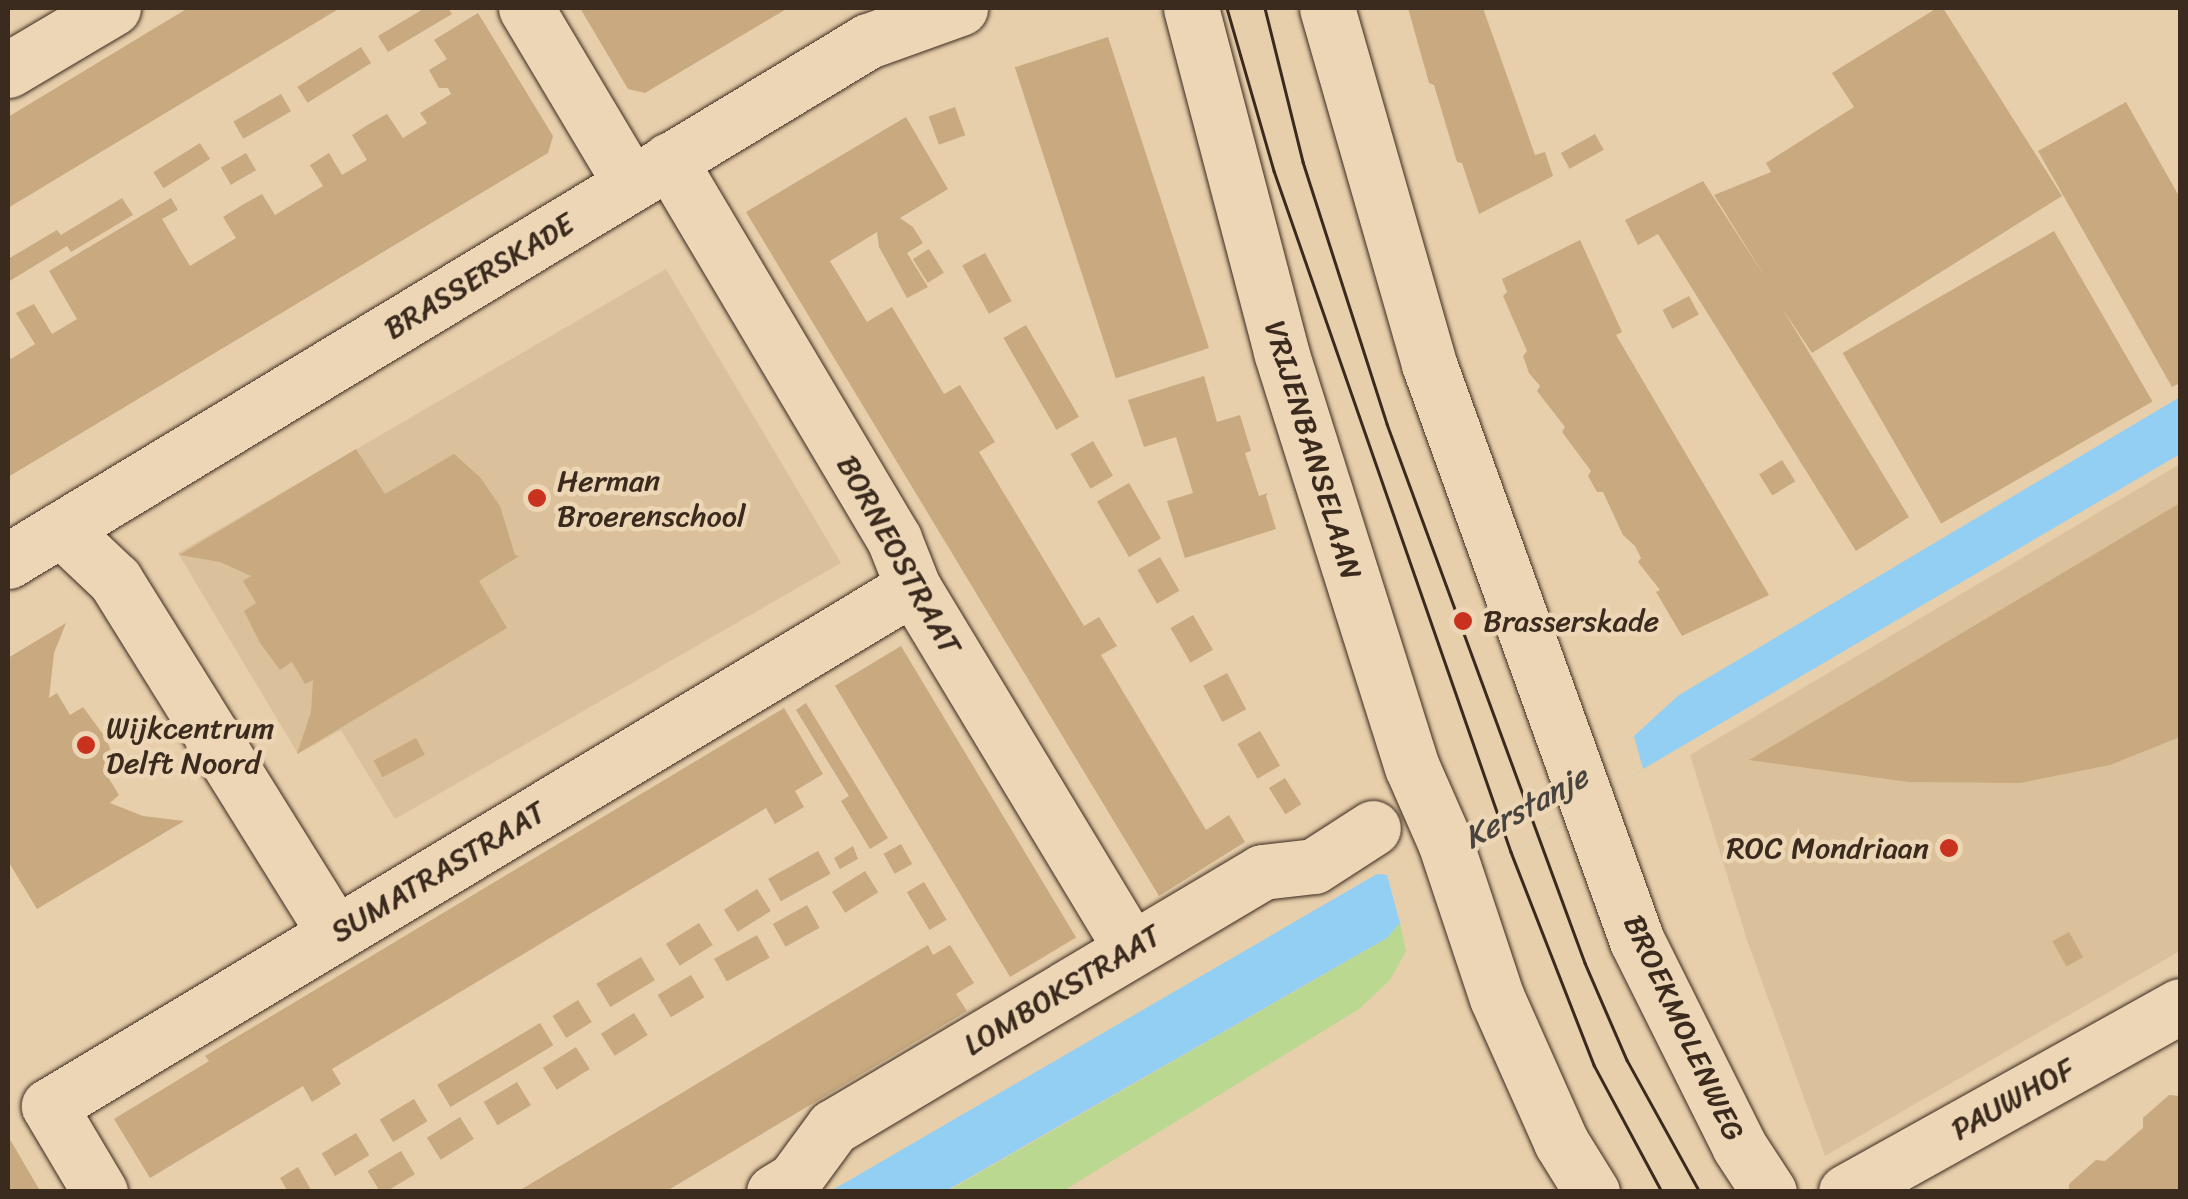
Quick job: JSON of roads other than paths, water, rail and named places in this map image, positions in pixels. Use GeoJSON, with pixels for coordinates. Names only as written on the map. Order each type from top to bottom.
{"type":"FeatureCollection","features":[{"type":"Feature","properties":{"kind":"street"},"geometry":{"type":"LineString","coordinates":[[8,70],[113,8]]}},
{"type":"Feature","properties":{"kind":"street","name":"BORNEOSTRAAT"},"geometry":{"type":"LineString","coordinates":[[526,8],[650,172],[894,539],[913,587],[1131,949]]}},
{"type":"Feature","properties":{"kind":"street","name":"BRASSERSKADE"},"geometry":{"type":"LineString","coordinates":[[8,561],[868,41],[960,8]]}},
{"type":"Feature","properties":{"kind":"street","name":"VRIJENBANSELAAN"},"geometry":{"type":"LineString","coordinates":[[1191,8],[1281,352],[1412,766],[1452,864],[1497,998],[1561,1142],[1592,1192]]}},
{"type":"Feature","properties":{"kind":"street","name":"BROEKMOLENWEG"},"geometry":{"type":"LineString","coordinates":[[1326,8],[1429,364],[1645,958],[1739,1146],[1769,1192]]}},
{"type":"Feature","properties":{"kind":"street"},"geometry":{"type":"LineString","coordinates":[[61,529],[115,580],[336,934]]}},
{"type":"Feature","properties":{"kind":"street","name":"SUMATRASTRAAT"},"geometry":{"type":"LineString","coordinates":[[100,1192],[49,1106],[913,587]]}},
{"type":"Feature","properties":{"kind":"street","name":"LOMBOKSTRAAT"},"geometry":{"type":"LineString","coordinates":[[774,1192],[794,1180],[834,1127],[1262,872],[1314,866],[1373,828]]}},
{"type":"Feature","properties":{"kind":"street","name":"PAUWHOF"},"geometry":{"type":"LineString","coordinates":[[1846,1192],[2180,1006]]}},
{"type":"Feature","properties":{"kind":"water","name":"Kerstanje"},"geometry":{"type":"Polygon","coordinates":[[[2180,397],[2180,454],[1643,769],[1400,923],[1387,938],[946,1191],[829,1192],[1377,874],[1387,875],[1634,736],[1679,695],[2180,397]]]}},
{"type":"Feature","properties":{"kind":"tram line"},"geometry":{"type":"LineString","coordinates":[[1227,8],[1274,171],[1511,852],[1594,1065],[1662,1192]]}},
{"type":"Feature","properties":{"kind":"tram line"},"geometry":{"type":"LineString","coordinates":[[1265,8],[1303,162],[1387,424],[1585,963],[1627,1060],[1700,1192]]}},
{"type":"Feature","properties":{"kind":"place","name":"Herman Broerenschool"},"geometry":{"type":"Point","coordinates":[537,498]}},
{"type":"Feature","properties":{"kind":"place","name":"Brasserskade"},"geometry":{"type":"Point","coordinates":[1463,621]}},
{"type":"Feature","properties":{"kind":"place","name":"Wijkcentrum Delft Noord"},"geometry":{"type":"Point","coordinates":[86,745]}},
{"type":"Feature","properties":{"kind":"place","name":"ROC Mondriaan"},"geometry":{"type":"Point","coordinates":[1949,848]}}]}
